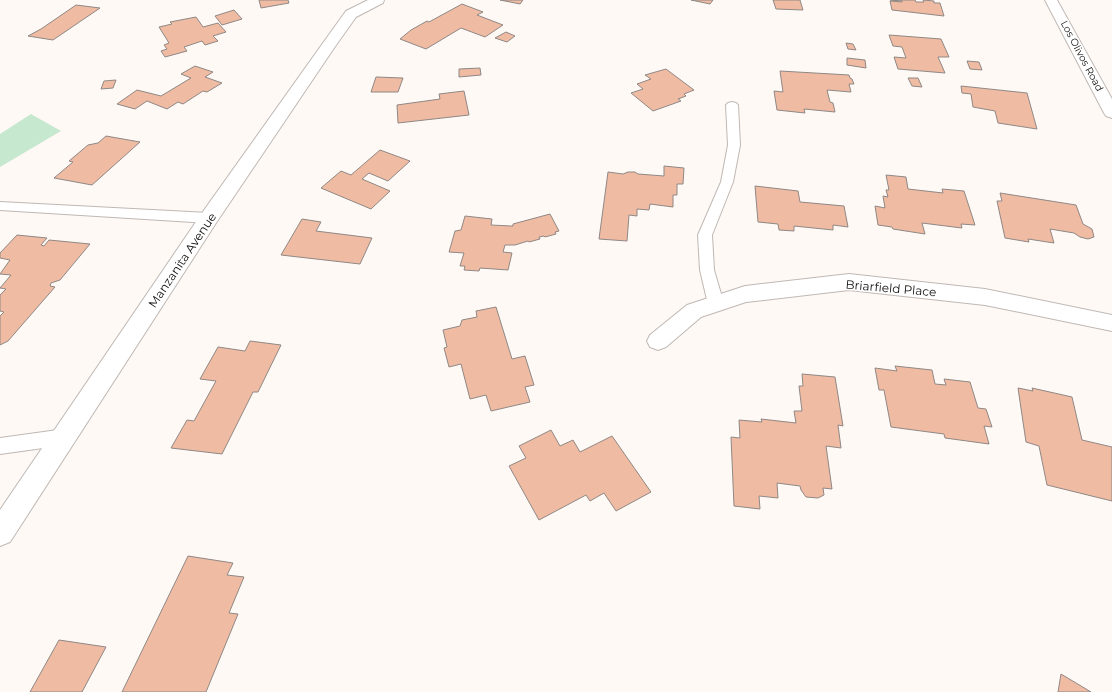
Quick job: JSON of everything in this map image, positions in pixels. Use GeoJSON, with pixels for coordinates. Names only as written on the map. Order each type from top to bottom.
{"type":"FeatureCollection","features":[{"type":"Feature","properties":{"kind":"street","name":"Los Olivos Road"},"geometry":{"type":"LineString","coordinates":[[1051,0],[1112,113]]}},
{"type":"Feature","properties":{"kind":"street","name":"Manzanita Avenue"},"geometry":{"type":"LineString","coordinates":[[0,533],[210,218],[328,46],[351,14],[369,2]]}},
{"type":"Feature","properties":{"kind":"street","name":"Briarfield Place"},"geometry":{"type":"LineString","coordinates":[[658,341],[694,311],[745,294],[849,282],[985,297],[1112,323]]}},
{"type":"Feature","properties":{"kind":"lane"},"geometry":{"type":"LineString","coordinates":[[716,304],[707,270],[705,235],[727,182],[734,145],[732,105]]}},
{"type":"Feature","properties":{"kind":"lane"},"geometry":{"type":"LineString","coordinates":[[0,206],[210,218]]}},
{"type":"Feature","properties":{"kind":"lane"},"geometry":{"type":"LineString","coordinates":[[0,446],[64,437]]}},
{"type":"Feature","properties":{"kind":"green space"},"geometry":{"type":"Polygon","coordinates":[[[31,114],[61,131],[0,167],[0,134],[31,114]]]}},
{"type":"Feature","properties":{"kind":"building"},"geometry":{"type":"Polygon","coordinates":[[[259,0],[288,0],[289,3],[261,8],[259,0]]]}},
{"type":"Feature","properties":{"kind":"building"},"geometry":{"type":"Polygon","coordinates":[[[500,0],[523,0],[520,4],[500,0]]]}},
{"type":"Feature","properties":{"kind":"building"},"geometry":{"type":"Polygon","coordinates":[[[691,0],[713,0],[710,4],[691,0]]]}},
{"type":"Feature","properties":{"kind":"building"},"geometry":{"type":"Polygon","coordinates":[[[773,0],[800,0],[803,10],[776,9],[773,0]]]}},
{"type":"Feature","properties":{"kind":"building"},"geometry":{"type":"Polygon","coordinates":[[[890,0],[915,0],[916,2],[924,2],[923,0],[934,1],[934,3],[940,3],[944,16],[892,10],[890,1],[902,1],[890,0]]]}},
{"type":"Feature","properties":{"kind":"building"},"geometry":{"type":"Polygon","coordinates":[[[462,4],[483,12],[477,15],[503,25],[485,37],[461,28],[426,49],[400,39],[411,30],[462,4]]]}},
{"type":"Feature","properties":{"kind":"building"},"geometry":{"type":"Polygon","coordinates":[[[76,5],[100,8],[53,40],[28,36],[41,29],[76,5]]]}},
{"type":"Feature","properties":{"kind":"building"},"geometry":{"type":"Polygon","coordinates":[[[234,10],[242,19],[222,25],[215,16],[234,10]]]}},
{"type":"Feature","properties":{"kind":"building"},"geometry":{"type":"Polygon","coordinates":[[[196,17],[203,27],[218,23],[226,32],[213,36],[218,41],[205,45],[202,41],[184,47],[187,51],[165,57],[161,51],[167,49],[164,45],[169,43],[159,27],[172,24],[170,22],[196,17]]]}},
{"type":"Feature","properties":{"kind":"building"},"geometry":{"type":"Polygon","coordinates":[[[506,32],[515,36],[507,42],[495,38],[506,32]]]}},
{"type":"Feature","properties":{"kind":"building"},"geometry":{"type":"Polygon","coordinates":[[[889,35],[941,39],[949,57],[938,57],[945,73],[898,69],[894,57],[906,58],[902,47],[893,46],[889,35]]]}},
{"type":"Feature","properties":{"kind":"building"},"geometry":{"type":"Polygon","coordinates":[[[846,43],[853,44],[856,50],[848,49],[846,43]]]}},
{"type":"Feature","properties":{"kind":"building"},"geometry":{"type":"Polygon","coordinates":[[[847,58],[865,60],[866,68],[847,65],[847,58]]]}},
{"type":"Feature","properties":{"kind":"building"},"geometry":{"type":"Polygon","coordinates":[[[967,61],[979,62],[982,70],[970,69],[967,61]]]}},
{"type":"Feature","properties":{"kind":"building"},"geometry":{"type":"Polygon","coordinates":[[[195,66],[213,72],[205,77],[222,83],[207,92],[203,91],[183,104],[178,102],[167,109],[147,101],[135,109],[117,104],[137,90],[161,96],[191,78],[181,74],[195,66]]]}},
{"type":"Feature","properties":{"kind":"building"},"geometry":{"type":"Polygon","coordinates":[[[480,68],[481,75],[459,77],[459,69],[480,68]]]}},
{"type":"Feature","properties":{"kind":"building"},"geometry":{"type":"Polygon","coordinates":[[[666,69],[694,90],[684,94],[686,96],[678,99],[681,101],[653,111],[631,93],[643,89],[637,84],[651,79],[645,75],[666,69]]]}},
{"type":"Feature","properties":{"kind":"building"},"geometry":{"type":"Polygon","coordinates":[[[780,71],[849,75],[854,84],[849,84],[851,92],[827,90],[830,102],[833,103],[835,112],[804,109],[805,113],[777,110],[774,91],[783,92],[780,71]]]}},
{"type":"Feature","properties":{"kind":"building"},"geometry":{"type":"Polygon","coordinates":[[[376,77],[403,78],[398,92],[371,92],[376,77]]]}},
{"type":"Feature","properties":{"kind":"building"},"geometry":{"type":"Polygon","coordinates":[[[908,78],[918,78],[922,87],[912,86],[908,78]]]}},
{"type":"Feature","properties":{"kind":"building"},"geometry":{"type":"Polygon","coordinates":[[[116,80],[113,88],[101,89],[104,81],[116,80]]]}},
{"type":"Feature","properties":{"kind":"building"},"geometry":{"type":"Polygon","coordinates":[[[961,86],[1027,93],[1037,129],[998,123],[995,111],[973,107],[971,94],[962,93],[961,86]]]}},
{"type":"Feature","properties":{"kind":"building"},"geometry":{"type":"Polygon","coordinates":[[[464,91],[469,115],[398,123],[397,105],[440,99],[439,94],[464,91]]]}},
{"type":"Feature","properties":{"kind":"building"},"geometry":{"type":"Polygon","coordinates":[[[106,136],[140,142],[92,185],[54,178],[73,162],[69,161],[88,145],[98,143],[106,136]]]}},
{"type":"Feature","properties":{"kind":"building"},"geometry":{"type":"Polygon","coordinates":[[[380,150],[410,161],[388,181],[369,173],[362,179],[390,191],[371,209],[321,188],[341,171],[351,175],[380,150]]]}},
{"type":"Feature","properties":{"kind":"building"},"geometry":{"type":"Polygon","coordinates":[[[664,166],[684,168],[683,184],[677,184],[677,195],[673,195],[673,207],[650,204],[649,210],[637,209],[637,216],[629,215],[627,241],[599,239],[608,172],[623,174],[635,172],[638,174],[664,176],[664,166]]]}},
{"type":"Feature","properties":{"kind":"building"},"geometry":{"type":"Polygon","coordinates":[[[886,175],[906,177],[908,189],[943,193],[942,189],[964,191],[975,225],[961,224],[962,228],[922,223],[925,234],[878,225],[875,206],[885,208],[883,196],[888,197],[886,190],[889,190],[886,175]]]}},
{"type":"Feature","properties":{"kind":"building"},"geometry":{"type":"Polygon","coordinates":[[[755,186],[798,191],[800,202],[844,206],[848,227],[833,225],[833,230],[794,226],[794,231],[779,230],[778,224],[758,222],[755,186]]]}},
{"type":"Feature","properties":{"kind":"building"},"geometry":{"type":"Polygon","coordinates":[[[1000,193],[1076,205],[1083,224],[1092,229],[1094,237],[1088,239],[1080,237],[1074,233],[1050,229],[1054,243],[1028,239],[1029,242],[1005,238],[997,201],[1002,201],[1000,193]]]}},
{"type":"Feature","properties":{"kind":"building"},"geometry":{"type":"Polygon","coordinates":[[[550,214],[559,231],[555,232],[556,234],[539,237],[540,239],[529,242],[515,245],[505,245],[503,252],[512,253],[508,270],[480,268],[479,271],[464,270],[465,266],[460,266],[464,253],[449,252],[455,231],[461,230],[465,216],[492,219],[491,225],[513,226],[513,224],[550,214]]]}},
{"type":"Feature","properties":{"kind":"building"},"geometry":{"type":"Polygon","coordinates":[[[302,219],[321,222],[316,231],[372,238],[360,264],[281,255],[302,219]]]}},
{"type":"Feature","properties":{"kind":"building"},"geometry":{"type":"Polygon","coordinates":[[[17,235],[47,238],[41,245],[44,246],[49,240],[90,244],[60,280],[51,283],[50,286],[55,287],[8,341],[0,345],[0,316],[4,312],[0,311],[0,295],[6,289],[0,288],[11,275],[0,274],[10,260],[0,258],[0,253],[17,235]]]}},
{"type":"Feature","properties":{"kind":"building"},"geometry":{"type":"Polygon","coordinates":[[[496,307],[512,359],[525,356],[534,385],[525,387],[530,402],[491,411],[486,395],[470,399],[461,364],[449,367],[444,348],[447,347],[443,330],[460,326],[462,320],[477,317],[476,311],[496,307]]]}},
{"type":"Feature","properties":{"kind":"building"},"geometry":{"type":"Polygon","coordinates":[[[250,341],[281,345],[258,392],[253,392],[222,454],[171,448],[187,420],[194,421],[216,381],[200,379],[218,347],[245,351],[250,341]]]}},
{"type":"Feature","properties":{"kind":"building"},"geometry":{"type":"Polygon","coordinates":[[[895,366],[932,370],[935,384],[946,385],[944,379],[970,382],[978,408],[986,409],[992,427],[984,426],[989,444],[945,438],[944,434],[891,427],[884,390],[879,390],[875,368],[897,371],[895,366]]]}},
{"type":"Feature","properties":{"kind":"building"},"geometry":{"type":"Polygon","coordinates":[[[802,374],[835,377],[843,426],[838,425],[841,448],[826,446],[832,489],[823,488],[824,495],[818,498],[806,497],[800,486],[777,483],[778,498],[759,496],[760,509],[734,506],[731,437],[740,438],[739,420],[762,422],[761,419],[796,423],[794,411],[802,411],[799,386],[803,386],[802,374]]]}},
{"type":"Feature","properties":{"kind":"building"},"geometry":{"type":"Polygon","coordinates":[[[1018,388],[1033,391],[1032,388],[1072,397],[1082,440],[1112,447],[1112,501],[1047,485],[1039,446],[1026,442],[1018,388]]]}},
{"type":"Feature","properties":{"kind":"building"},"geometry":{"type":"Polygon","coordinates":[[[551,430],[560,446],[573,440],[580,452],[612,436],[651,492],[616,511],[604,493],[590,501],[586,495],[539,520],[509,466],[526,458],[519,446],[551,430]]]}},
{"type":"Feature","properties":{"kind":"building"},"geometry":{"type":"Polygon","coordinates":[[[188,556],[233,563],[227,575],[244,577],[229,613],[238,614],[206,692],[122,692],[188,556]]]}},
{"type":"Feature","properties":{"kind":"building"},"geometry":{"type":"Polygon","coordinates":[[[59,640],[106,647],[82,692],[30,692],[59,640]]]}},
{"type":"Feature","properties":{"kind":"building"},"geometry":{"type":"Polygon","coordinates":[[[1061,674],[1091,692],[1058,692],[1061,674]]]}}]}
